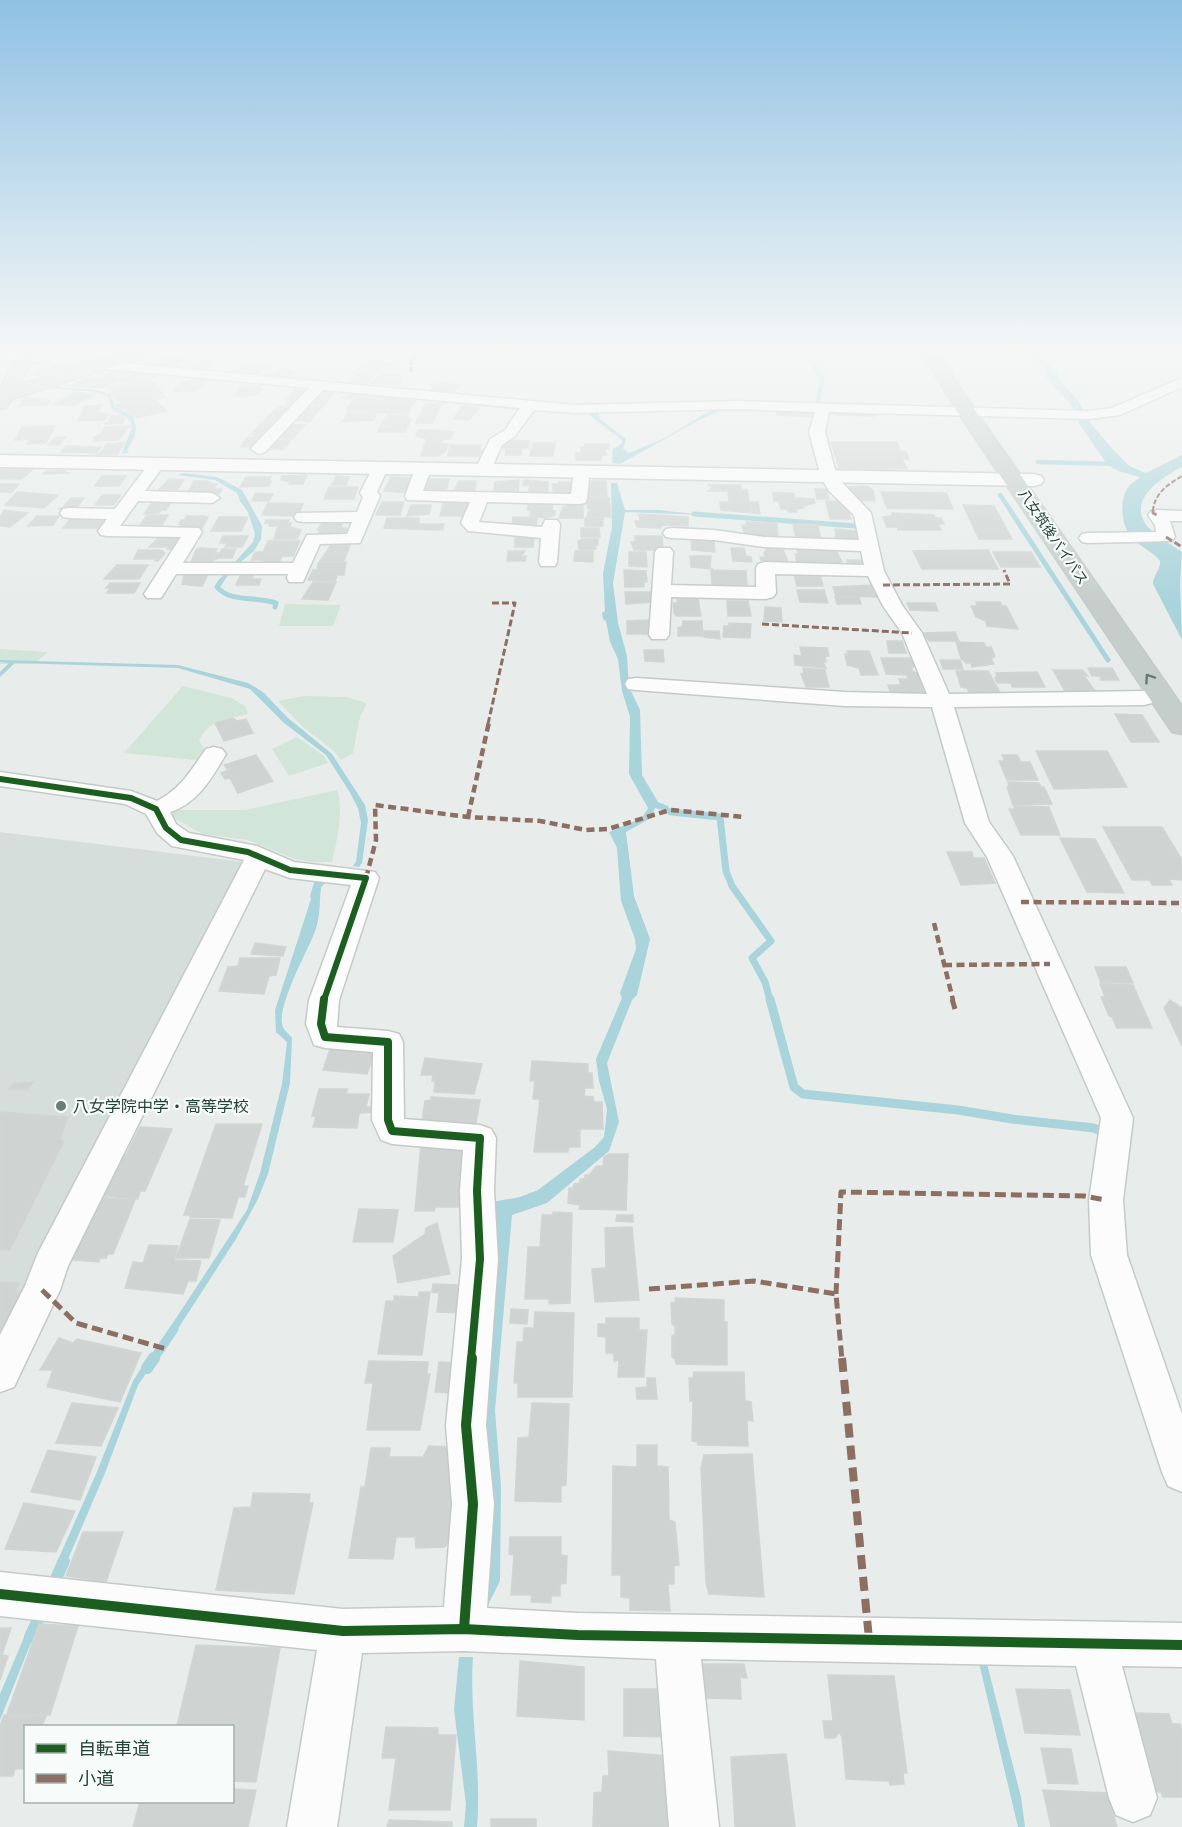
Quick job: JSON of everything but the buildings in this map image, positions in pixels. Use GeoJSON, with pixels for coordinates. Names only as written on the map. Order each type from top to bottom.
{"type":"FeatureCollection","features":[{"type":"Feature","properties":{"kind":"highway","name":"八女筑後バイパス"},"geometry":{"type":"LineString","coordinates":[[990,432],[1182,693]]}},
{"type":"Feature","properties":{"kind":"highway","name":"八女筑後バイパス"},"geometry":{"type":"LineString","coordinates":[[1024,480],[1182,726]]}},
{"type":"Feature","properties":{"kind":"street"},"geometry":{"type":"LineString","coordinates":[[259,449],[275,432]]}},
{"type":"Feature","properties":{"kind":"street"},"geometry":{"type":"LineString","coordinates":[[483,470],[495,442],[511,432]]}},
{"type":"Feature","properties":{"kind":"street"},"geometry":{"type":"LineString","coordinates":[[817,432],[829,477],[862,513],[875,571],[893,606],[912,633],[941,701],[977,823],[1000,856],[1117,1118],[1106,1200],[1109,1255],[1182,1472]]}},
{"type":"Feature","properties":{"kind":"street"},"geometry":{"type":"LineString","coordinates":[[0,461],[1024,480]]}},
{"type":"Feature","properties":{"kind":"street"},"geometry":{"type":"LineString","coordinates":[[154,594],[193,532],[107,531],[157,464]]}},
{"type":"Feature","properties":{"kind":"street"},"geometry":{"type":"LineString","coordinates":[[171,568],[298,574],[313,539],[354,539],[372,496],[368,493],[380,468]]}},
{"type":"Feature","properties":{"kind":"street"},"geometry":{"type":"LineString","coordinates":[[423,469],[413,496],[579,499],[581,478]]}},
{"type":"Feature","properties":{"kind":"street"},"geometry":{"type":"LineString","coordinates":[[133,496],[212,498]]}},
{"type":"Feature","properties":{"kind":"street"},"geometry":{"type":"LineString","coordinates":[[481,497],[470,523],[474,527],[506,528],[527,533],[550,528],[548,562]]}},
{"type":"Feature","properties":{"kind":"street"},"geometry":{"type":"LineString","coordinates":[[69,513],[120,514]]}},
{"type":"Feature","properties":{"kind":"street"},"geometry":{"type":"LineString","coordinates":[[1088,538],[1166,537],[1164,525],[1157,515],[1182,516]]}},
{"type":"Feature","properties":{"kind":"street"},"geometry":{"type":"LineString","coordinates":[[303,517],[363,517]]}},
{"type":"Feature","properties":{"kind":"street"},"geometry":{"type":"LineString","coordinates":[[672,532],[764,542],[869,546]]}},
{"type":"Feature","properties":{"kind":"street"},"geometry":{"type":"LineString","coordinates":[[659,635],[664,552]]}},
{"type":"Feature","properties":{"kind":"street"},"geometry":{"type":"LineString","coordinates":[[662,591],[766,593],[765,568],[875,571]]}},
{"type":"Feature","properties":{"kind":"street"},"geometry":{"type":"LineString","coordinates":[[636,684],[845,699],[941,701],[1144,698]]}},
{"type":"Feature","properties":{"kind":"street"},"geometry":{"type":"LineString","coordinates":[[156,809],[185,795],[199,780],[214,754]]}},
{"type":"Feature","properties":{"kind":"street"},"geometry":{"type":"LineString","coordinates":[[0,780],[131,798],[156,809],[166,828],[181,840],[248,852],[290,870],[366,878],[324,1000],[321,1024],[325,1037],[388,1042],[388,1120],[392,1131],[480,1138],[477,1190],[480,1259],[466,1425],[472,1504],[464,1629]]}},
{"type":"Feature","properties":{"kind":"street"},"geometry":{"type":"LineString","coordinates":[[0,1374],[42,1290],[51,1264],[258,856]]}},
{"type":"Feature","properties":{"kind":"street"},"geometry":{"type":"LineString","coordinates":[[0,1594],[343,1631],[464,1629],[578,1635],[1182,1644]]}},
{"type":"Feature","properties":{"kind":"street"},"geometry":{"type":"LineString","coordinates":[[312,1827],[343,1631]]}},
{"type":"Feature","properties":{"kind":"street"},"geometry":{"type":"LineString","coordinates":[[676,1636],[694,1827]]}},
{"type":"Feature","properties":{"kind":"street"},"geometry":{"type":"LineString","coordinates":[[1093,1643],[1133,1798]]}},
{"type":"Feature","properties":{"kind":"shaded area","name":"八女学院中学・高等学校"},"geometry":{"type":"Polygon","coordinates":[[[0,832],[244,862],[0,1350],[0,832]]]}},
{"type":"Feature","properties":{"kind":"green space"},"geometry":{"type":"Polygon","coordinates":[[[285,604],[341,605],[333,626],[279,626],[285,604]]]}},
{"type":"Feature","properties":{"kind":"green space"},"geometry":{"type":"Polygon","coordinates":[[[0,649],[48,652],[34,664],[0,664],[0,649]]]}},
{"type":"Feature","properties":{"kind":"green space"},"geometry":{"type":"Polygon","coordinates":[[[183,686],[231,698],[245,706],[248,714],[213,724],[208,728],[199,741],[207,753],[205,761],[124,753],[183,686]]]}},
{"type":"Feature","properties":{"kind":"green space"},"geometry":{"type":"Polygon","coordinates":[[[304,696],[346,697],[367,703],[360,717],[353,753],[341,760],[334,751],[302,726],[278,701],[304,696]]]}},
{"type":"Feature","properties":{"kind":"green space"},"geometry":{"type":"Polygon","coordinates":[[[297,737],[324,756],[328,763],[289,776],[272,749],[297,737]]]}},
{"type":"Feature","properties":{"kind":"green space"},"geometry":{"type":"Polygon","coordinates":[[[337,790],[340,816],[332,862],[295,859],[248,840],[203,834],[168,815],[166,810],[245,810],[337,790]]]}},
{"type":"Feature","properties":{"kind":"water"},"geometry":{"type":"Polygon","coordinates":[[[135,432],[127,450],[129,453],[122,454],[125,446],[130,433],[135,432]]]}},
{"type":"Feature","properties":{"kind":"water"},"geometry":{"type":"Polygon","coordinates":[[[612,432],[617,432],[626,439],[623,449],[629,453],[677,432],[620,464],[612,463],[613,449],[622,443],[622,440],[612,432]]]}},
{"type":"Feature","properties":{"kind":"water"},"geometry":{"type":"Polygon","coordinates":[[[1085,432],[1098,432],[1129,466],[1146,473],[1182,455],[1182,467],[1152,488],[1145,496],[1141,506],[1142,516],[1148,527],[1182,552],[1180,583],[1182,640],[1153,584],[1160,561],[1134,540],[1126,528],[1122,514],[1126,492],[1129,486],[1140,477],[1118,471],[1107,464],[1085,432]]]}},
{"type":"Feature","properties":{"kind":"water"},"geometry":{"type":"Polygon","coordinates":[[[183,473],[217,477],[242,490],[262,526],[261,539],[254,551],[237,565],[218,588],[217,582],[253,542],[255,534],[248,512],[237,493],[215,480],[178,475],[183,473]]]}},
{"type":"Feature","properties":{"kind":"water"},"geometry":{"type":"Polygon","coordinates":[[[611,483],[617,483],[625,510],[658,510],[704,515],[625,512],[613,583],[618,623],[627,656],[629,687],[640,710],[642,775],[658,802],[668,806],[671,812],[655,808],[651,818],[626,832],[634,896],[650,939],[637,995],[632,1000],[607,1063],[619,1122],[609,1151],[547,1203],[512,1215],[495,1411],[501,1486],[500,1581],[488,1605],[480,1606],[487,1203],[520,1197],[538,1190],[595,1147],[604,1137],[607,1109],[596,1059],[622,998],[620,993],[636,949],[635,939],[621,901],[617,848],[609,832],[642,818],[648,808],[629,774],[630,717],[622,691],[618,659],[610,642],[602,613],[605,611],[603,573],[612,527],[611,483]]]}},
{"type":"Feature","properties":{"kind":"water"},"geometry":{"type":"Polygon","coordinates":[[[0,660],[178,665],[248,683],[263,692],[287,717],[332,754],[365,805],[368,820],[362,863],[359,867],[353,866],[356,862],[361,823],[358,808],[326,755],[284,723],[250,689],[178,668],[15,663],[0,677],[0,672],[9,663],[0,662],[0,660]]]}},
{"type":"Feature","properties":{"kind":"water"},"geometry":{"type":"Polygon","coordinates":[[[315,880],[329,880],[321,887],[316,928],[283,1007],[283,1027],[292,1038],[290,1083],[268,1174],[257,1201],[236,1239],[172,1338],[165,1335],[247,1210],[260,1173],[282,1084],[287,1042],[276,1032],[275,1010],[315,880]]]}},
{"type":"Feature","properties":{"kind":"water"},"geometry":{"type":"Polygon","coordinates":[[[147,1359],[154,1362],[138,1385],[105,1473],[63,1571],[54,1569],[96,1474],[133,1381],[147,1359]]]}},
{"type":"Feature","properties":{"kind":"water"},"geometry":{"type":"Polygon","coordinates":[[[28,1628],[36,1630],[0,1720],[0,1694],[28,1628]]]}},
{"type":"Feature","properties":{"kind":"water"},"geometry":{"type":"Polygon","coordinates":[[[459,1657],[473,1657],[472,1678],[478,1784],[477,1827],[464,1827],[466,1804],[454,1710],[459,1657]]]}},
{"type":"Feature","properties":{"kind":"water"},"geometry":{"type":"Polygon","coordinates":[[[979,1663],[987,1664],[1021,1797],[1025,1827],[1018,1827],[979,1663]]]}},
{"type":"Feature","properties":{"kind":"waterway"},"geometry":{"type":"LineString","coordinates":[[1038,462],[1117,464]]}},
{"type":"Feature","properties":{"kind":"waterway"},"geometry":{"type":"LineString","coordinates":[[1000,495],[1011,511]]}},
{"type":"Feature","properties":{"kind":"waterway"},"geometry":{"type":"LineString","coordinates":[[1010,510],[1108,660]]}},
{"type":"Feature","properties":{"kind":"waterway"},"geometry":{"type":"LineString","coordinates":[[694,514],[855,526]]}},
{"type":"Feature","properties":{"kind":"waterway"},"geometry":{"type":"LineString","coordinates":[[221,581],[217,587],[229,595],[269,601],[276,603],[275,607]]}},
{"type":"Feature","properties":{"kind":"waterway"},"geometry":{"type":"LineString","coordinates":[[671,812],[720,817],[726,871],[732,886],[771,941],[752,958],[765,982],[770,1000]]}},
{"type":"Feature","properties":{"kind":"waterway"},"geometry":{"type":"LineString","coordinates":[[770,999],[794,1087],[803,1094],[958,1110],[1012,1119],[1094,1128],[1103,1132]]}},
{"type":"Feature","properties":{"kind":"waterway"},"geometry":{"type":"LineString","coordinates":[[153,1360],[174,1329]]}},
{"type":"Feature","properties":{"kind":"waterway"},"geometry":{"type":"LineString","coordinates":[[147,1368],[154,1358]]}},
{"type":"Feature","properties":{"kind":"waterway"},"geometry":{"type":"LineString","coordinates":[[53,1585],[64,1561]]}},
{"type":"Feature","properties":{"kind":"waterway"},"geometry":{"type":"LineString","coordinates":[[30,1637],[41,1613]]}},
{"type":"Feature","properties":{"kind":"marked path"},"geometry":{"type":"LineString","coordinates":[[1157,515],[1153,513],[1153,507],[1158,496],[1166,486],[1182,476]]}},
{"type":"Feature","properties":{"kind":"marked path"},"geometry":{"type":"LineString","coordinates":[[1166,537],[1182,547]]}},
{"type":"Feature","properties":{"kind":"marked path"},"geometry":{"type":"LineString","coordinates":[[883,585],[1010,584],[1004,570]]}},
{"type":"Feature","properties":{"kind":"marked path"},"geometry":{"type":"LineString","coordinates":[[468,817],[515,603],[491,603]]}},
{"type":"Feature","properties":{"kind":"marked path"},"geometry":{"type":"LineString","coordinates":[[762,624],[912,633]]}},
{"type":"Feature","properties":{"kind":"marked path"},"geometry":{"type":"LineString","coordinates":[[366,878],[376,840],[375,805],[468,817],[540,821],[586,830],[608,829],[670,810],[745,817]]}},
{"type":"Feature","properties":{"kind":"marked path"},"geometry":{"type":"LineString","coordinates":[[1021,902],[1182,903]]}},
{"type":"Feature","properties":{"kind":"marked path"},"geometry":{"type":"LineString","coordinates":[[934,923],[955,1009]]}},
{"type":"Feature","properties":{"kind":"marked path"},"geometry":{"type":"LineString","coordinates":[[944,965],[1050,964]]}},
{"type":"Feature","properties":{"kind":"marked path"},"geometry":{"type":"LineString","coordinates":[[836,1294],[841,1192],[1084,1196],[1106,1200]]}},
{"type":"Feature","properties":{"kind":"marked path"},"geometry":{"type":"LineString","coordinates":[[649,1289],[754,1281],[836,1294],[869,1639]]}},
{"type":"Feature","properties":{"kind":"marked path"},"geometry":{"type":"LineString","coordinates":[[42,1290],[76,1323],[166,1349]]}},
{"type":"Feature","properties":{"kind":"cycle path"},"geometry":{"type":"LineString","coordinates":[[0,779],[131,798],[156,809],[166,828],[181,840],[248,852],[290,870],[366,878],[324,1000],[321,1024],[325,1037],[388,1042],[388,1120],[392,1131],[480,1138],[477,1190],[480,1259],[466,1425],[473,1504],[464,1629]]}},
{"type":"Feature","properties":{"kind":"cycle path"},"geometry":{"type":"LineString","coordinates":[[0,1594],[343,1631],[464,1629],[578,1635],[1182,1645]]}},
{"type":"Feature","properties":{"kind":"place","name":"八女学院中学・高等学校"},"geometry":{"type":"Point","coordinates":[61,1106]}}]}
